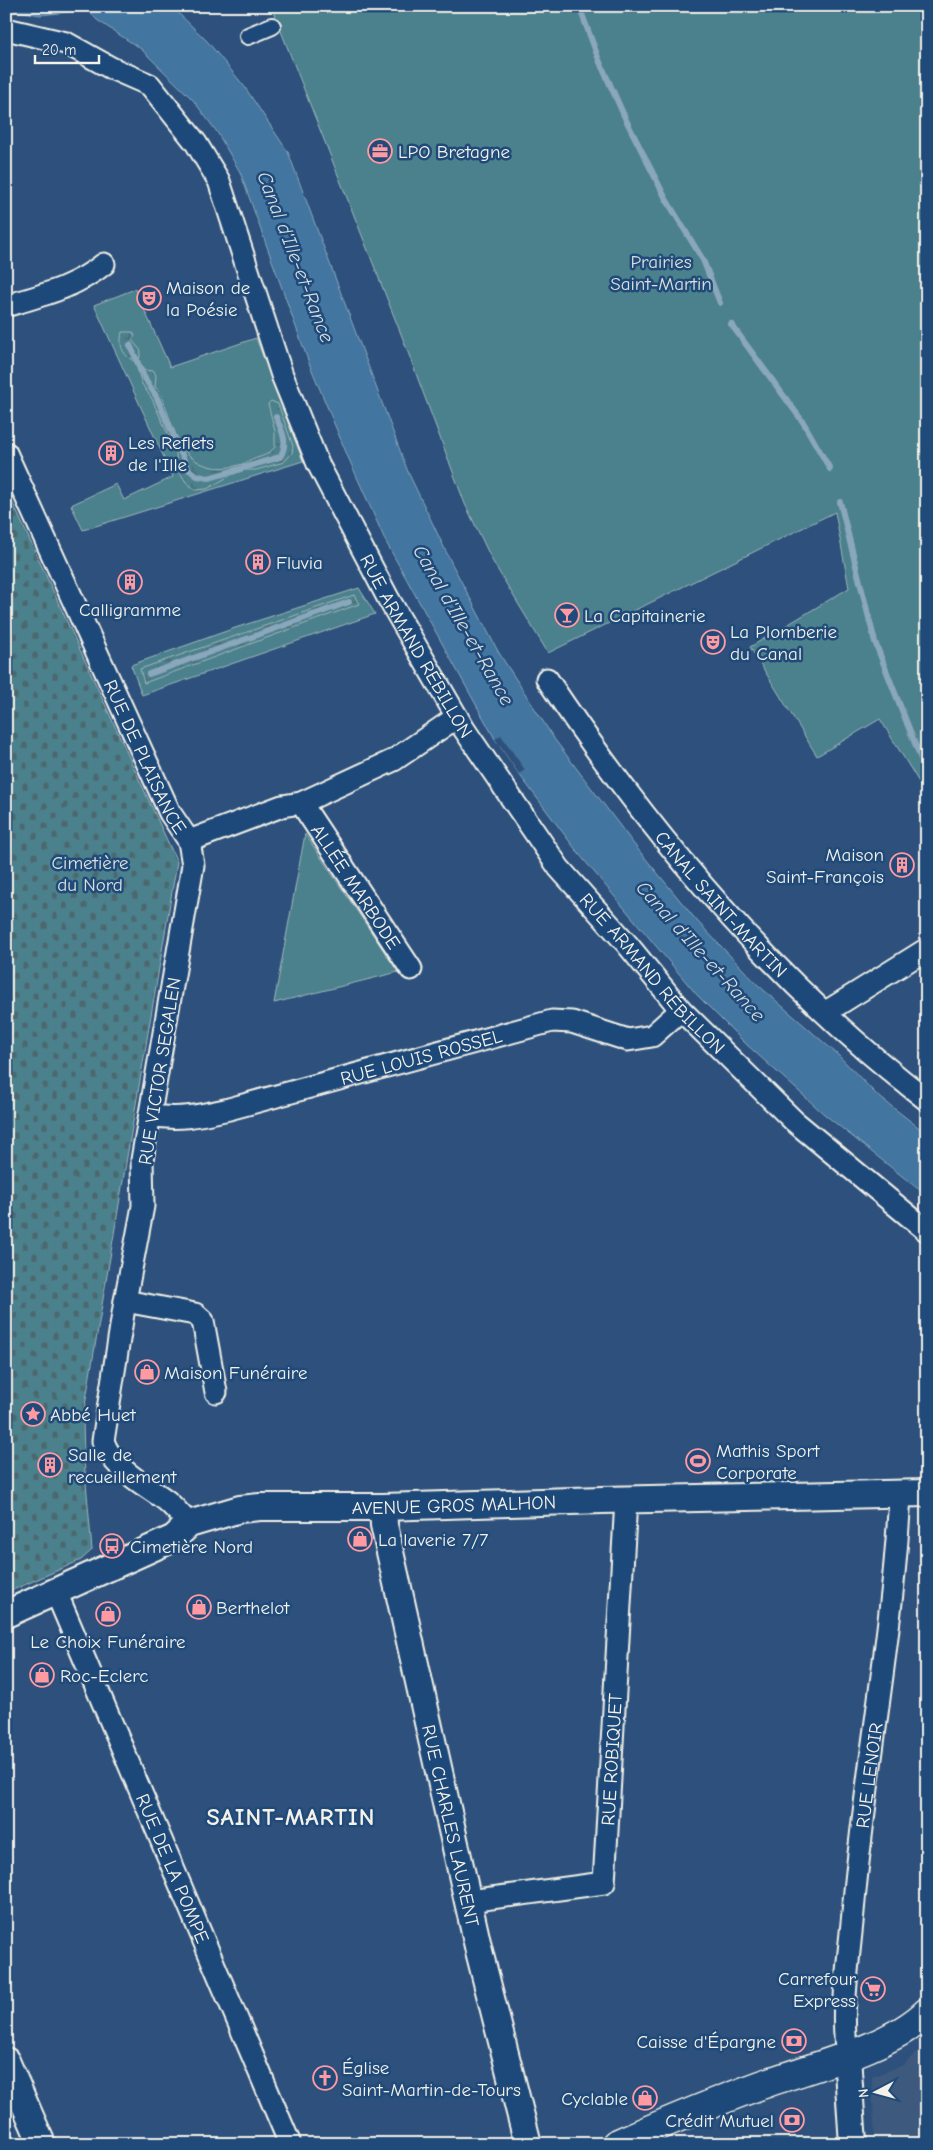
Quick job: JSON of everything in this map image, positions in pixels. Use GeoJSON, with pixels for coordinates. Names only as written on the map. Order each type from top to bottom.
{"type":"FeatureCollection","features":[{"type":"Feature","properties":{"kind":"main road"},"geometry":{"type":"LineString","coordinates":[[616,2144],[761,2085],[848,2056],[916,2023],[927,2012]]}},
{"type":"Feature","properties":{"kind":"street"},"geometry":{"type":"LineString","coordinates":[[248,36],[272,26]]}},
{"type":"Feature","properties":{"kind":"street","name":"RUE ARMAND RÉBILLON"},"geometry":{"type":"LineString","coordinates":[[6,29],[66,43],[111,68],[150,85],[196,143],[219,181],[282,375],[318,464],[388,598],[457,717],[559,868],[627,944],[681,1010],[794,1121],[927,1231]]}},
{"type":"Feature","properties":{"kind":"street"},"geometry":{"type":"LineString","coordinates":[[6,306],[70,286],[90,275],[104,264]]}},
{"type":"Feature","properties":{"kind":"street","name":"RUE DE PLAISANCE"},"geometry":{"type":"LineString","coordinates":[[6,453],[170,812],[188,841],[282,806],[301,803],[394,760],[457,717]]}},
{"type":"Feature","properties":{"kind":"street","name":"CANAL SAINT-MARTIN"},"geometry":{"type":"LineString","coordinates":[[547,679],[592,746],[652,825],[717,901],[800,989],[886,1068],[927,1100]]}},
{"type":"Feature","properties":{"kind":"street","name":"ALLÉE MARBODE"},"geometry":{"type":"LineString","coordinates":[[301,803],[411,969]]}},
{"type":"Feature","properties":{"kind":"street","name":"RUE VICTOR SEGALEN"},"geometry":{"type":"LineString","coordinates":[[188,841],[193,865],[142,1160],[142,1206],[103,1441],[108,1455],[142,1485],[168,1502],[189,1524]]}},
{"type":"Feature","properties":{"kind":"street"},"geometry":{"type":"LineString","coordinates":[[826,1012],[927,949]]}},
{"type":"Feature","properties":{"kind":"street","name":"RUE LOUIS ROSSEL"},"geometry":{"type":"LineString","coordinates":[[150,1115],[168,1119],[185,1118],[229,1109],[552,1021],[572,1022],[628,1040],[652,1036],[681,1010]]}},
{"type":"Feature","properties":{"kind":"street"},"geometry":{"type":"LineString","coordinates":[[125,1301],[200,1316],[203,1321],[216,1392]]}},
{"type":"Feature","properties":{"kind":"street","name":"AVENUE GROS MALHON"},"geometry":{"type":"LineString","coordinates":[[6,1614],[174,1538],[189,1524],[240,1509],[260,1507],[383,1507],[927,1493]]}},
{"type":"Feature","properties":{"kind":"street","name":"RUE LENOIR"},"geometry":{"type":"LineString","coordinates":[[848,2056],[844,2020],[856,1878],[892,1593],[900,1494]]}},
{"type":"Feature","properties":{"kind":"street","name":"RUE ROBIQUET"},"geometry":{"type":"LineString","coordinates":[[469,1901],[604,1883],[626,1500]]}},
{"type":"Feature","properties":{"kind":"street","name":"RUE CHARLES LAURENT"},"geometry":{"type":"LineString","coordinates":[[383,1507],[384,1525],[495,2018],[528,2144]]}},
{"type":"Feature","properties":{"kind":"street","name":"RUE DE LA POMPE"},"geometry":{"type":"LineString","coordinates":[[56,1592],[290,2144]]}},
{"type":"Feature","properties":{"kind":"street"},"geometry":{"type":"LineString","coordinates":[[848,2056],[853,2144]]}},
{"type":"Feature","properties":{"kind":"street"},"geometry":{"type":"LineString","coordinates":[[6,2061],[42,2144]]}},
{"type":"Feature","properties":{"kind":"shaded area"},"geometry":{"type":"Polygon","coordinates":[[[927,2043],[927,2144],[875,2144],[872,2077],[903,2065],[927,2043]]]}},
{"type":"Feature","properties":{"kind":"green space","name":"Prairies Saint-Martin"},"geometry":{"type":"Polygon","coordinates":[[[271,6],[927,6],[927,795],[880,719],[817,756],[750,647],[849,588],[835,512],[548,653],[493,562],[465,504],[403,339],[271,6]]]}},
{"type":"Feature","properties":{"kind":"green space"},"geometry":{"type":"Polygon","coordinates":[[[135,289],[170,367],[256,338],[303,461],[83,530],[71,505],[116,484],[124,500],[173,477],[94,305],[135,289]]]}},
{"type":"Feature","properties":{"kind":"green space"},"geometry":{"type":"Polygon","coordinates":[[[122,332],[133,332],[135,336],[132,340],[141,351],[139,360],[143,370],[154,371],[156,376],[155,387],[161,393],[178,439],[192,458],[208,466],[225,468],[243,464],[269,453],[275,447],[275,431],[268,404],[271,401],[278,404],[293,446],[292,453],[284,462],[256,470],[245,470],[231,475],[207,489],[196,490],[186,482],[177,468],[176,452],[152,399],[142,384],[135,362],[122,350],[122,332]]]}},
{"type":"Feature","properties":{"kind":"green space","name":"Cimetière du Nord"},"geometry":{"type":"Polygon","coordinates":[[[6,488],[177,862],[83,1417],[84,1460],[92,1550],[81,1560],[6,1593],[6,488]]]}},
{"type":"Feature","properties":{"kind":"green space"},"geometry":{"type":"Polygon","coordinates":[[[359,588],[375,614],[142,695],[131,665],[235,628],[359,588]]]}},
{"type":"Feature","properties":{"kind":"green space"},"geometry":{"type":"Polygon","coordinates":[[[354,595],[359,604],[144,683],[140,669],[354,595]]]}},
{"type":"Feature","properties":{"kind":"green space"},"geometry":{"type":"Polygon","coordinates":[[[305,834],[398,972],[274,1003],[305,834]]]}},
{"type":"Feature","properties":{"kind":"water","name":"Canal d'Ille-et-Rance"},"geometry":{"type":"Polygon","coordinates":[[[6,6],[171,6],[207,41],[244,86],[288,152],[408,472],[452,564],[499,653],[555,740],[636,847],[697,921],[758,985],[837,1054],[877,1095],[927,1134],[927,1196],[824,1114],[746,1044],[697,995],[579,854],[495,739],[386,542],[309,363],[240,172],[217,132],[193,100],[141,49],[97,20],[88,10],[40,15],[8,9],[6,6]]]}},
{"type":"Feature","properties":{"kind":"pier"},"geometry":{"type":"Polygon","coordinates":[[[501,735],[525,770],[519,774],[495,739],[501,735]]]}},
{"type":"Feature","properties":{"kind":"waterway"},"geometry":{"type":"LineString","coordinates":[[579,6],[599,60],[626,120],[666,199],[703,260],[720,303]]}},
{"type":"Feature","properties":{"kind":"waterway"},"geometry":{"type":"LineString","coordinates":[[731,324],[803,422],[830,469]]}},
{"type":"Feature","properties":{"kind":"waterway"},"geometry":{"type":"LineString","coordinates":[[130,345],[144,377],[156,396],[188,469],[197,476],[209,478],[280,457],[283,452],[284,442],[276,417]]}},
{"type":"Feature","properties":{"kind":"waterway"},"geometry":{"type":"LineString","coordinates":[[840,502],[875,642],[927,774]]}},
{"type":"Feature","properties":{"kind":"waterway"},"geometry":{"type":"LineString","coordinates":[[149,674],[349,602]]}},
{"type":"Feature","properties":{"kind":"place","name":"LPO Bretagne"},"geometry":{"type":"Point","coordinates":[380,151]}},
{"type":"Feature","properties":{"kind":"place","name":"Maison de la Poésie"},"geometry":{"type":"Point","coordinates":[149,298]}},
{"type":"Feature","properties":{"kind":"place","name":"Les Reflets de l'Ille"},"geometry":{"type":"Point","coordinates":[111,453]}},
{"type":"Feature","properties":{"kind":"place","name":"Fluvia"},"geometry":{"type":"Point","coordinates":[258,562]}},
{"type":"Feature","properties":{"kind":"place","name":"Calligramme"},"geometry":{"type":"Point","coordinates":[130,582]}},
{"type":"Feature","properties":{"kind":"place","name":"La Capitainerie"},"geometry":{"type":"Point","coordinates":[567,615]}},
{"type":"Feature","properties":{"kind":"place","name":"La Plomberie du Canal"},"geometry":{"type":"Point","coordinates":[713,642]}},
{"type":"Feature","properties":{"kind":"place","name":"Maison Saint-François"},"geometry":{"type":"Point","coordinates":[902,865]}},
{"type":"Feature","properties":{"kind":"place","name":"Maison Funéraire"},"geometry":{"type":"Point","coordinates":[147,1372]}},
{"type":"Feature","properties":{"kind":"place","name":"Abbé Huet"},"geometry":{"type":"Point","coordinates":[33,1414]}},
{"type":"Feature","properties":{"kind":"place","name":"Mathis Sport Corporate"},"geometry":{"type":"Point","coordinates":[698,1461]}},
{"type":"Feature","properties":{"kind":"place","name":"Salle de recueillement"},"geometry":{"type":"Point","coordinates":[50,1465]}},
{"type":"Feature","properties":{"kind":"place","name":"La laverie 7/7"},"geometry":{"type":"Point","coordinates":[360,1539]}},
{"type":"Feature","properties":{"kind":"place","name":"Cimetière Nord"},"geometry":{"type":"Point","coordinates":[112,1546]}},
{"type":"Feature","properties":{"kind":"place","name":"Berthelot"},"geometry":{"type":"Point","coordinates":[199,1607]}},
{"type":"Feature","properties":{"kind":"place","name":"Le Choix Funéraire"},"geometry":{"type":"Point","coordinates":[108,1614]}},
{"type":"Feature","properties":{"kind":"place","name":"Roc-Eclerc"},"geometry":{"type":"Point","coordinates":[42,1675]}},
{"type":"Feature","properties":{"kind":"place","name":"Carrefour Express"},"geometry":{"type":"Point","coordinates":[873,1989]}},
{"type":"Feature","properties":{"kind":"place","name":"Caisse d'Épargne"},"geometry":{"type":"Point","coordinates":[794,2041]}},
{"type":"Feature","properties":{"kind":"place","name":"Église Saint-Martin-de-Tours"},"geometry":{"type":"Point","coordinates":[325,2078]}},
{"type":"Feature","properties":{"kind":"place","name":"Cyclable"},"geometry":{"type":"Point","coordinates":[645,2098]}},
{"type":"Feature","properties":{"kind":"place","name":"Crédit Mutuel"},"geometry":{"type":"Point","coordinates":[792,2120]}},
{"type":"Feature","properties":{"kind":"district","name":"SAINT-MARTIN"},"geometry":{"type":"Point","coordinates":[291,1817]}}]}
